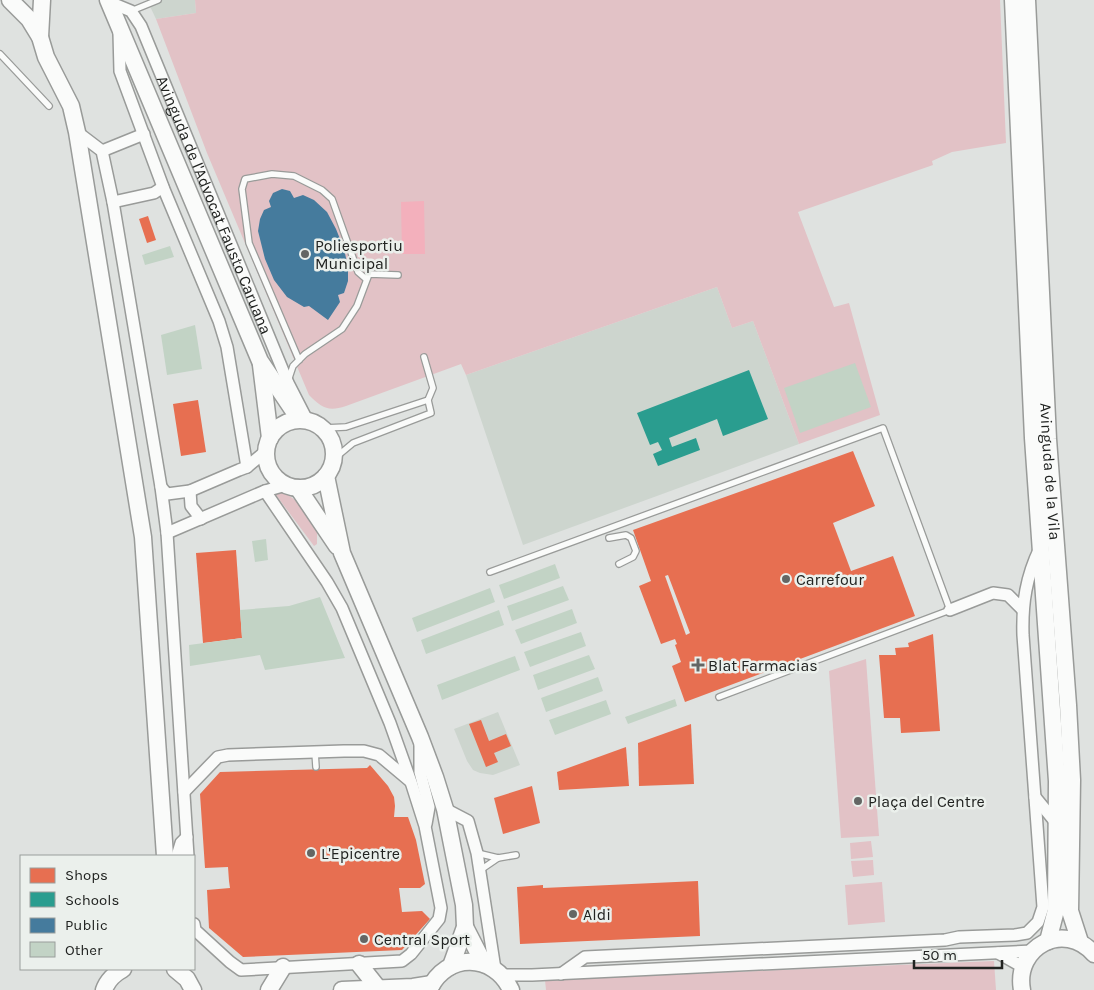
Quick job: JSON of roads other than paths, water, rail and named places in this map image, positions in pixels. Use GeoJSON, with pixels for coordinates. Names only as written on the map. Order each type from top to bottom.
{"type":"FeatureCollection","features":[{"type":"Feature","properties":{"kind":"street"},"geometry":{"type":"LineString","coordinates":[[10,0],[29,19],[40,37],[46,56],[71,106],[76,132],[143,537],[165,855]]}},
{"type":"Feature","properties":{"kind":"street"},"geometry":{"type":"LineString","coordinates":[[40,37],[42,0]]}},
{"type":"Feature","properties":{"kind":"street","name":"Avinguda de la Vila"},"geometry":{"type":"LineString","coordinates":[[1012,0],[1033,438],[1056,762],[1056,910],[1048,941]]}},
{"type":"Feature","properties":{"kind":"street","name":"Avinguda de la Vila"},"geometry":{"type":"LineString","coordinates":[[1027,0],[1048,439],[1071,761],[1070,911],[1080,942]]}},
{"type":"Feature","properties":{"kind":"street","name":"Avinguda de l'Advocat Fausto Caruana"},"geometry":{"type":"LineString","coordinates":[[108,1],[131,11],[141,26],[303,420]]}},
{"type":"Feature","properties":{"kind":"street","name":"Avinguda de l'Advocat Fausto Caruana"},"geometry":{"type":"LineString","coordinates":[[108,1],[260,361],[303,420]]}},
{"type":"Feature","properties":{"kind":"street"},"geometry":{"type":"LineString","coordinates":[[119,25],[120,71],[163,187],[219,321],[227,347],[247,466]]}},
{"type":"Feature","properties":{"kind":"street"},"geometry":{"type":"LineString","coordinates":[[76,132],[102,150],[113,202],[161,487],[167,533],[188,855]]}},
{"type":"Feature","properties":{"kind":"street"},"geometry":{"type":"LineString","coordinates":[[102,150],[144,134]]}},
{"type":"Feature","properties":{"kind":"street"},"geometry":{"type":"LineString","coordinates":[[113,202],[154,193],[163,187]]}},
{"type":"Feature","properties":{"kind":"street","name":"Avinguda de l'Advocat Fausto Caruana"},"geometry":{"type":"LineString","coordinates":[[260,361],[268,444]]}},
{"type":"Feature","properties":{"kind":"street"},"geometry":{"type":"LineString","coordinates":[[161,487],[168,494],[190,491],[247,466],[268,444],[282,424],[303,420],[324,428],[333,442],[335,458],[326,476],[314,486],[292,486],[265,492],[167,533]]}},
{"type":"Feature","properties":{"kind":"street"},"geometry":{"type":"LineString","coordinates":[[268,444],[267,462],[274,476],[292,486],[342,554]]}},
{"type":"Feature","properties":{"kind":"street"},"geometry":{"type":"LineString","coordinates":[[326,476],[342,554],[420,737],[445,809],[464,905],[465,927],[450,966]]}},
{"type":"Feature","properties":{"kind":"street"},"geometry":{"type":"LineString","coordinates":[[190,491],[191,506],[201,519]]}},
{"type":"Feature","properties":{"kind":"street"},"geometry":{"type":"LineString","coordinates":[[195,930],[241,970],[283,966],[402,961],[411,954],[439,919],[441,908],[425,826],[411,782],[390,723],[342,608],[327,582],[265,492]]}},
{"type":"Feature","properties":{"kind":"street","name":"Avinguda de la Vila"},"geometry":{"type":"LineString","coordinates":[[945,940],[960,937],[1027,933],[1038,922],[1043,907],[1022,609],[1031,568],[1041,546]]}},
{"type":"Feature","properties":{"kind":"street"},"geometry":{"type":"LineString","coordinates":[[950,610],[993,593],[1008,595],[1022,609]]}},
{"type":"Feature","properties":{"kind":"street"},"geometry":{"type":"LineString","coordinates":[[420,737],[420,772],[428,806],[425,826]]}},
{"type":"Feature","properties":{"kind":"street"},"geometry":{"type":"LineString","coordinates":[[184,792],[218,757],[228,755],[316,752],[364,752],[379,754],[411,782]]}},
{"type":"Feature","properties":{"kind":"street"},"geometry":{"type":"LineString","coordinates":[[1034,797],[1057,824]]}},
{"type":"Feature","properties":{"kind":"street"},"geometry":{"type":"LineString","coordinates":[[445,809],[468,821],[477,853],[493,969]]}},
{"type":"Feature","properties":{"kind":"street"},"geometry":{"type":"LineString","coordinates":[[178,855],[181,843],[187,837]]}},
{"type":"Feature","properties":{"kind":"street"},"geometry":{"type":"LineString","coordinates":[[465,927],[493,969],[513,990],[520,982],[532,975]]}},
{"type":"Feature","properties":{"kind":"street"},"geometry":{"type":"LineString","coordinates":[[1022,990],[1021,976],[1023,967],[1032,951],[1048,941],[1064,938],[1080,942],[1094,954]]}},
{"type":"Feature","properties":{"kind":"street"},"geometry":{"type":"LineString","coordinates":[[561,974],[585,957],[945,940],[964,945],[976,954]]}},
{"type":"Feature","properties":{"kind":"street"},"geometry":{"type":"LineString","coordinates":[[342,990],[431,987],[441,973],[450,966],[469,962],[493,969],[532,975],[1032,951]]}},
{"type":"Feature","properties":{"kind":"street"},"geometry":{"type":"LineString","coordinates":[[998,953],[1023,967]]}},
{"type":"Feature","properties":{"kind":"street"},"geometry":{"type":"LineString","coordinates":[[359,964],[378,988]]}},
{"type":"Feature","properties":{"kind":"street"},"geometry":{"type":"LineString","coordinates":[[269,990],[283,966]]}},
{"type":"Feature","properties":{"kind":"street"},"geometry":{"type":"LineString","coordinates":[[102,989],[121,970]]}},
{"type":"Feature","properties":{"kind":"street"},"geometry":{"type":"LineString","coordinates":[[178,970],[187,979],[193,990]]}},
{"type":"Feature","properties":{"kind":"lane"},"geometry":{"type":"LineString","coordinates":[[131,11],[158,0]]}},
{"type":"Feature","properties":{"kind":"lane"},"geometry":{"type":"LineString","coordinates":[[0,54],[49,106]]}},
{"type":"Feature","properties":{"kind":"lane"},"geometry":{"type":"LineString","coordinates":[[299,360],[249,243],[242,189],[245,180],[272,174],[294,176],[322,190],[332,199],[358,272],[366,280]]}},
{"type":"Feature","properties":{"kind":"lane"},"geometry":{"type":"LineString","coordinates":[[288,383],[293,366],[305,354],[342,329],[357,306],[369,274],[398,275]]}},
{"type":"Feature","properties":{"kind":"lane"},"geometry":{"type":"LineString","coordinates":[[335,458],[353,443],[431,413],[428,400],[433,388],[424,357]]}},
{"type":"Feature","properties":{"kind":"lane"},"geometry":{"type":"LineString","coordinates":[[279,363],[293,366]]}},
{"type":"Feature","properties":{"kind":"lane"},"geometry":{"type":"LineString","coordinates":[[324,428],[346,427],[428,400]]}},
{"type":"Feature","properties":{"kind":"lane"},"geometry":{"type":"LineString","coordinates":[[490,572],[883,428],[950,610],[719,697]]}},
{"type":"Feature","properties":{"kind":"lane"},"geometry":{"type":"LineString","coordinates":[[609,538],[626,535],[631,538],[636,551],[634,558],[619,564]]}},
{"type":"Feature","properties":{"kind":"lane"},"geometry":{"type":"LineString","coordinates":[[316,752],[316,767]]}},
{"type":"Feature","properties":{"kind":"lane"},"geometry":{"type":"LineString","coordinates":[[477,853],[498,858],[516,855]]}},
{"type":"Feature","properties":{"kind":"lane"},"geometry":{"type":"LineString","coordinates":[[480,871],[498,858]]}},
{"type":"Feature","properties":{"kind":"place","name":"Poliesportiu Municipal"},"geometry":{"type":"Point","coordinates":[305,254]}},
{"type":"Feature","properties":{"kind":"place","name":"Carrefour"},"geometry":{"type":"Point","coordinates":[786,579]}},
{"type":"Feature","properties":{"kind":"place","name":"Blat Farmacias"},"geometry":{"type":"Point","coordinates":[698,665]}},
{"type":"Feature","properties":{"kind":"place","name":"Plaça del Centre"},"geometry":{"type":"Point","coordinates":[858,801]}},
{"type":"Feature","properties":{"kind":"place","name":"L'Epicentre"},"geometry":{"type":"Point","coordinates":[311,853]}},
{"type":"Feature","properties":{"kind":"place","name":"Aldi"},"geometry":{"type":"Point","coordinates":[573,914]}},
{"type":"Feature","properties":{"kind":"place","name":"Central Sport"},"geometry":{"type":"Point","coordinates":[364,939]}}]}
